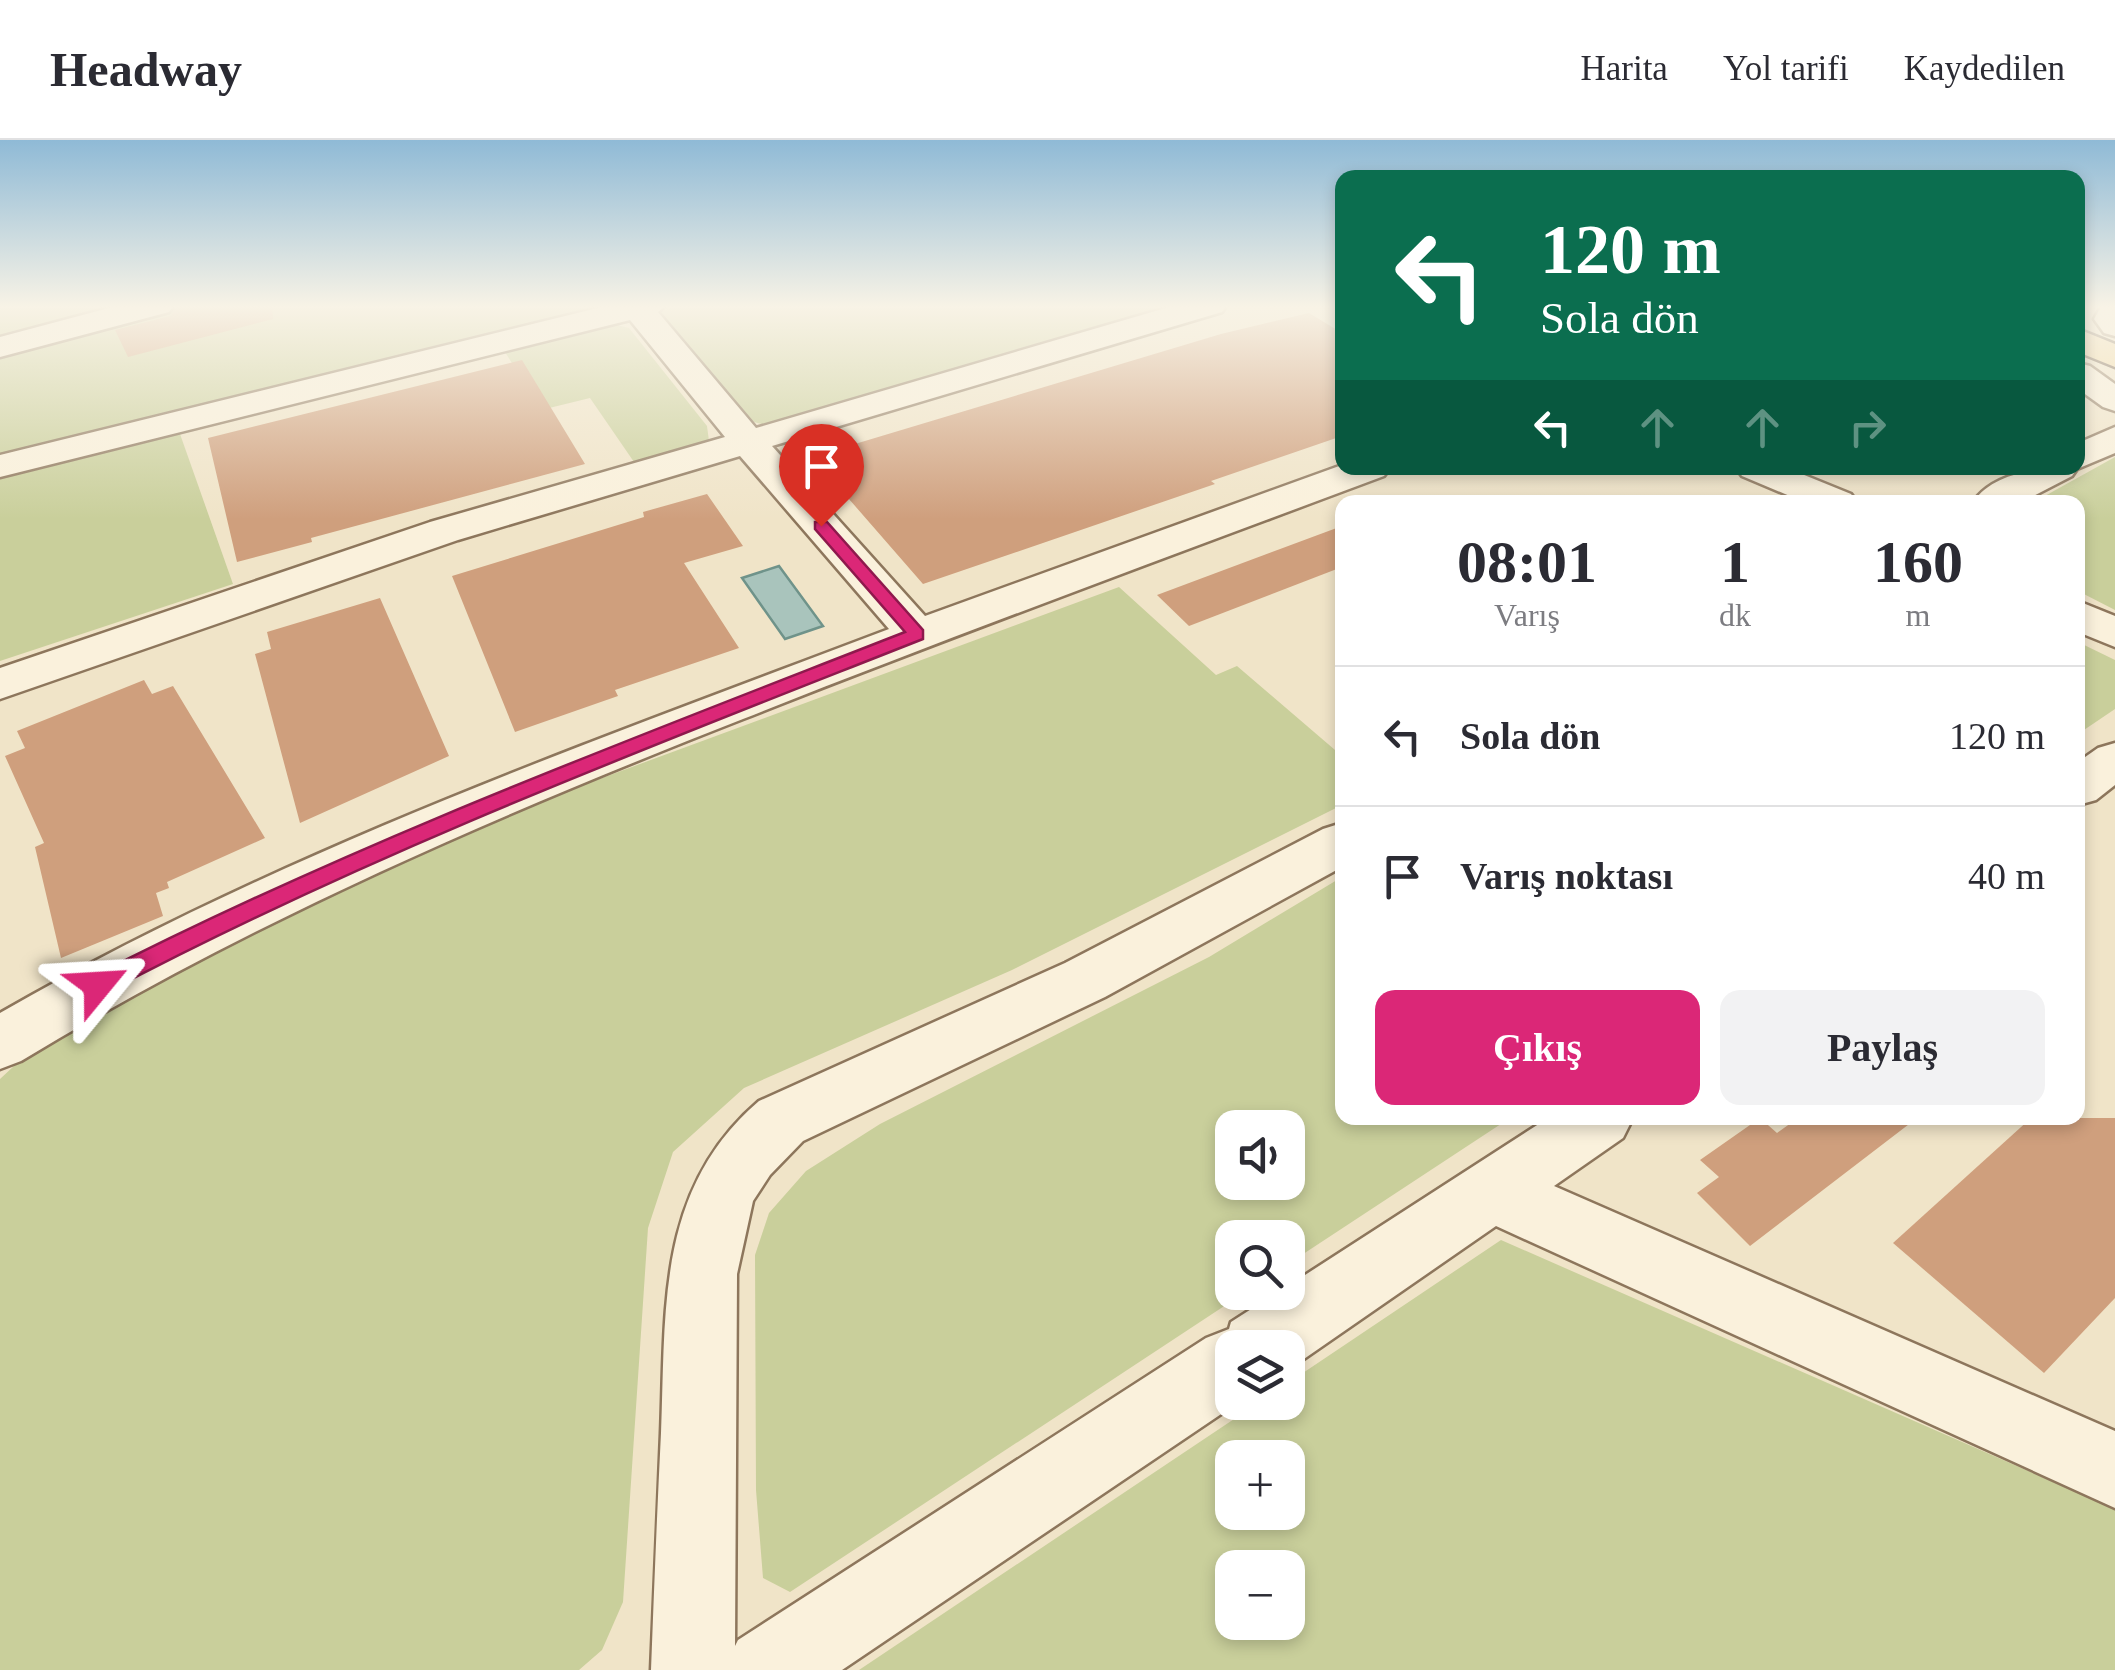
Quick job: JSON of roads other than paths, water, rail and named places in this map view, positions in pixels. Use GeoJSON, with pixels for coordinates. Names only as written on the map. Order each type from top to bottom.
{"type":"FeatureCollection","features":[{"type":"Feature","properties":{"kind":"street"},"geometry":{"type":"LineString","coordinates":[[0,466],[359,376]]}},
{"type":"Feature","properties":{"kind":"street"},"geometry":{"type":"LineString","coordinates":[[697,376],[750,444],[917,634]]}},
{"type":"Feature","properties":{"kind":"street"},"geometry":{"type":"LineString","coordinates":[[0,684],[272,586],[444,531],[974,376]]}},
{"type":"Feature","properties":{"kind":"street"},"geometry":{"type":"LineString","coordinates":[[2085,378],[2115,400]]}},
{"type":"Feature","properties":{"kind":"street"},"geometry":{"type":"LineString","coordinates":[[2085,454],[2115,438]]}},
{"type":"Feature","properties":{"kind":"street"},"geometry":{"type":"LineString","coordinates":[[0,1043],[98,985],[227,918],[461,814],[917,634],[1352,475]]}},
{"type":"Feature","properties":{"kind":"street"},"geometry":{"type":"LineString","coordinates":[[1772,475],[1821,495]]}},
{"type":"Feature","properties":{"kind":"street"},"geometry":{"type":"LineString","coordinates":[[2007,495],[2045,475]]}},
{"type":"Feature","properties":{"kind":"street"},"geometry":{"type":"LineString","coordinates":[[2085,618],[2115,633]]}},
{"type":"Feature","properties":{"kind":"street"},"geometry":{"type":"LineString","coordinates":[[2085,781],[2115,760]]}},
{"type":"Feature","properties":{"kind":"street"},"geometry":{"type":"LineString","coordinates":[[693,1670],[702,1274],[710,1223],[725,1183],[751,1146],[782,1121],[1085,980],[1335,847]]}},
{"type":"Feature","properties":{"kind":"street"},"geometry":{"type":"LineString","coordinates":[[1284,1330],[1590,1125]]}},
{"type":"Feature","properties":{"kind":"street"},"geometry":{"type":"LineString","coordinates":[[1491,1191],[2115,1470]]}},
{"type":"Feature","properties":{"kind":"street"},"geometry":{"type":"LineString","coordinates":[[768,1670],[1215,1375]]}},
{"type":"Feature","properties":{"kind":"water"},"geometry":{"type":"Polygon","coordinates":[[[779,566],[823,626],[785,639],[742,578],[779,566]]]}}]}
